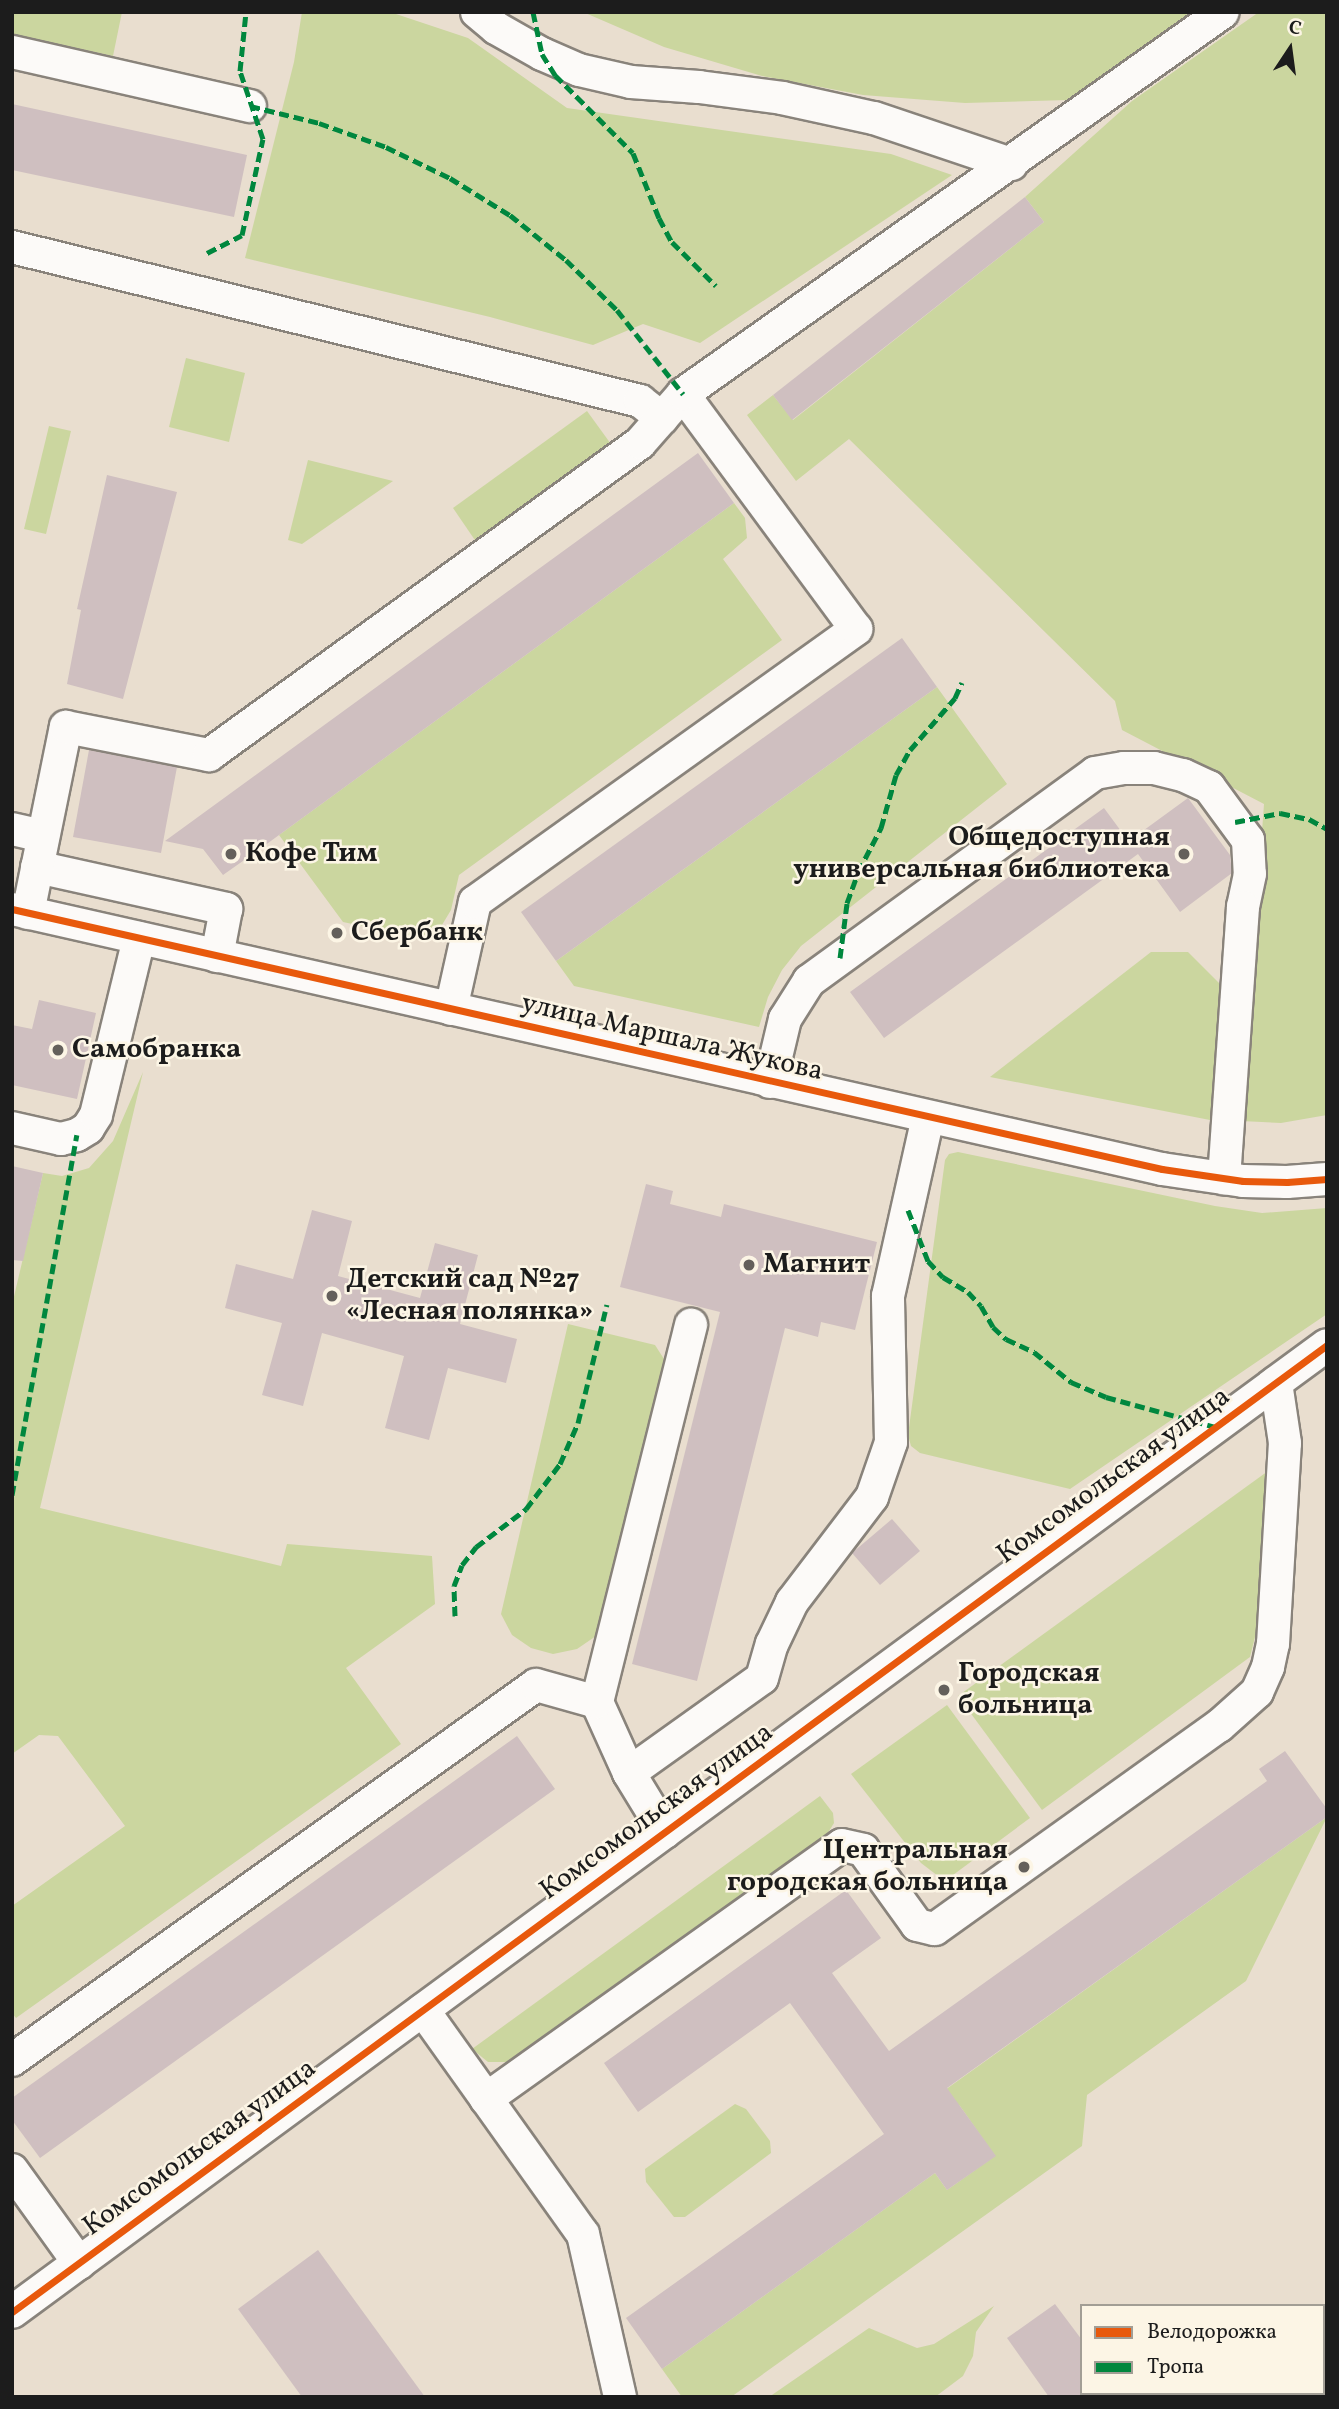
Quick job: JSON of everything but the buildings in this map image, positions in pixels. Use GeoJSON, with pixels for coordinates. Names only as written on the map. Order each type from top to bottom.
{"type":"FeatureCollection","features":[{"type":"Feature","properties":{"kind":"street"},"geometry":{"type":"LineString","coordinates":[[477,12],[496,28],[542,54],[579,70],[631,82],[699,87],[795,101],[874,118],[1011,164]]}},
{"type":"Feature","properties":{"kind":"street"},"geometry":{"type":"LineString","coordinates":[[20,911],[37,867],[66,727],[209,755],[640,443],[683,394],[1223,12]]}},
{"type":"Feature","properties":{"kind":"street"},"geometry":{"type":"LineString","coordinates":[[12,52],[250,106]]}},
{"type":"Feature","properties":{"kind":"street"},"geometry":{"type":"LineString","coordinates":[[12,247],[640,401],[662,418]]}},
{"type":"Feature","properties":{"kind":"street"},"geometry":{"type":"LineString","coordinates":[[451,1009],[475,902],[856,629],[683,394]]}},
{"type":"Feature","properties":{"kind":"street"},"geometry":{"type":"LineString","coordinates":[[770,1082],[785,1019],[809,981],[1096,773],[1124,768],[1154,768],[1183,775],[1209,787],[1248,840],[1250,874],[1243,907],[1224,1178]]}},
{"type":"Feature","properties":{"kind":"street"},"geometry":{"type":"LineString","coordinates":[[12,829],[43,836]]}},
{"type":"Feature","properties":{"kind":"street"},"geometry":{"type":"LineString","coordinates":[[37,867],[226,909],[217,956]]}},
{"type":"Feature","properties":{"kind":"street","name":"улица Маршала Жукова"},"geometry":{"type":"LineString","coordinates":[[20,911],[1162,1169],[1224,1178],[1287,1182],[1327,1179]]}},
{"type":"Feature","properties":{"kind":"street"},"geometry":{"type":"LineString","coordinates":[[12,1128],[61,1139],[77,1135],[88,1128],[96,1115],[139,938]]}},
{"type":"Feature","properties":{"kind":"street"},"geometry":{"type":"LineString","coordinates":[[629,1773],[762,1678],[772,1644],[792,1602],[872,1497],[891,1442],[888,1296],[928,1117]]}},
{"type":"Feature","properties":{"kind":"street"},"geometry":{"type":"LineString","coordinates":[[665,1832],[629,1773],[597,1702],[691,1325]]}},
{"type":"Feature","properties":{"kind":"street","name":"Комсомольская улица"},"geometry":{"type":"LineString","coordinates":[[14,2306],[79,2263],[1327,1345]]}},
{"type":"Feature","properties":{"kind":"street"},"geometry":{"type":"LineString","coordinates":[[486,2099],[842,1845],[863,1850],[917,1925],[935,1929],[1219,1726],[1256,1692],[1268,1667],[1274,1631],[1286,1443],[1276,1383]]}},
{"type":"Feature","properties":{"kind":"street"},"geometry":{"type":"LineString","coordinates":[[12,2060],[536,1685],[597,1702]]}},
{"type":"Feature","properties":{"kind":"street"},"geometry":{"type":"LineString","coordinates":[[423,2010],[583,2234],[620,2397]]}},
{"type":"Feature","properties":{"kind":"street"},"geometry":{"type":"LineString","coordinates":[[12,2170],[79,2263]]}},
{"type":"Feature","properties":{"kind":"green space"},"geometry":{"type":"Polygon","coordinates":[[[12,12],[122,12],[113,56],[12,34],[12,12]]]}},
{"type":"Feature","properties":{"kind":"green space"},"geometry":{"type":"Polygon","coordinates":[[[302,12],[390,12],[468,38],[567,108],[891,154],[952,175],[700,343],[643,324],[593,345],[490,317],[245,258],[294,62],[302,12]]]}},
{"type":"Feature","properties":{"kind":"green space"},"geometry":{"type":"Polygon","coordinates":[[[583,12],[1191,12],[1067,100],[965,103],[863,95],[762,76],[664,47],[583,12]]]}},
{"type":"Feature","properties":{"kind":"green space"},"geometry":{"type":"Polygon","coordinates":[[[1259,12],[1327,12],[1327,1115],[1281,1123],[1241,1121],[1264,804],[1122,730],[1115,701],[849,439],[796,481],[747,415],[773,395],[793,420],[1044,222],[1025,197],[1132,101],[1259,12]]]}},
{"type":"Feature","properties":{"kind":"green space"},"geometry":{"type":"Polygon","coordinates":[[[186,358],[245,373],[229,442],[169,427],[186,358]]]}},
{"type":"Feature","properties":{"kind":"green space"},"geometry":{"type":"Polygon","coordinates":[[[587,411],[616,451],[481,549],[453,508],[587,411]]]}},
{"type":"Feature","properties":{"kind":"green space"},"geometry":{"type":"Polygon","coordinates":[[[49,426],[71,431],[46,534],[24,529],[49,426]]]}},
{"type":"Feature","properties":{"kind":"green space"},"geometry":{"type":"Polygon","coordinates":[[[308,460],[393,481],[302,544],[288,540],[308,460]]]}},
{"type":"Feature","properties":{"kind":"green space"},"geometry":{"type":"Polygon","coordinates":[[[734,503],[745,518],[747,538],[723,559],[782,640],[459,875],[451,910],[442,925],[427,935],[409,936],[343,922],[279,835],[734,503]]]}},
{"type":"Feature","properties":{"kind":"green space"},"geometry":{"type":"Polygon","coordinates":[[[937,687],[1007,784],[801,946],[782,970],[768,997],[759,1027],[574,986],[556,961],[937,687]]]}},
{"type":"Feature","properties":{"kind":"green space"},"geometry":{"type":"Polygon","coordinates":[[[1151,952],[1188,952],[1225,989],[1215,1121],[990,1077],[1151,952]]]}},
{"type":"Feature","properties":{"kind":"green space"},"geometry":{"type":"Polygon","coordinates":[[[143,1072],[40,1508],[281,1566],[287,1544],[432,1556],[435,1604],[346,1668],[401,1744],[16,2018],[12,2013],[12,1906],[125,1826],[58,1736],[39,1735],[12,1754],[12,1305],[43,1173],[62,1176],[89,1168],[113,1141],[143,1072]]]}},
{"type":"Feature","properties":{"kind":"green space"},"geometry":{"type":"Polygon","coordinates":[[[958,1152],[1215,1206],[1262,1213],[1327,1208],[1327,1314],[1070,1489],[920,1453],[911,1446],[908,1435],[945,1160],[949,1154],[958,1152]]]}},
{"type":"Feature","properties":{"kind":"green space"},"geometry":{"type":"Polygon","coordinates":[[[568,1324],[655,1345],[664,1359],[596,1636],[577,1649],[553,1654],[531,1648],[512,1635],[501,1614],[568,1324]]]}},
{"type":"Feature","properties":{"kind":"green space"},"geometry":{"type":"Polygon","coordinates":[[[1268,1471],[1256,1633],[1250,1657],[1042,1810],[958,1696],[1268,1471]]]}},
{"type":"Feature","properties":{"kind":"green space"},"geometry":{"type":"Polygon","coordinates":[[[947,1705],[1030,1818],[953,1875],[938,1876],[921,1863],[851,1774],[947,1705]]]}},
{"type":"Feature","properties":{"kind":"green space"},"geometry":{"type":"Polygon","coordinates":[[[820,1796],[833,1813],[834,1823],[826,1836],[514,2062],[488,2062],[472,2049],[820,1796]]]}},
{"type":"Feature","properties":{"kind":"green space"},"geometry":{"type":"Polygon","coordinates":[[[1327,1817],[1246,1981],[1087,2095],[1082,2146],[731,2397],[682,2397],[662,2369],[935,2173],[947,2190],[995,2156],[960,2106],[938,2095],[1327,1817]]]}},
{"type":"Feature","properties":{"kind":"green space"},"geometry":{"type":"Polygon","coordinates":[[[735,2104],[746,2109],[770,2141],[771,2153],[685,2217],[674,2217],[646,2182],[645,2169],[735,2104]]]}},
{"type":"Feature","properties":{"kind":"green space"},"geometry":{"type":"Polygon","coordinates":[[[994,2306],[976,2332],[973,2356],[963,2376],[935,2397],[769,2397],[869,2328],[917,2348],[934,2344],[994,2306]]]}},
{"type":"Feature","properties":{"kind":"marked path"},"geometry":{"type":"LineString","coordinates":[[207,253],[242,235],[263,139],[240,71],[246,12]]}},
{"type":"Feature","properties":{"kind":"marked path"},"geometry":{"type":"LineString","coordinates":[[533,12],[542,54],[555,75],[633,153],[659,218],[672,242],[716,286]]}},
{"type":"Feature","properties":{"kind":"marked path"},"geometry":{"type":"LineString","coordinates":[[250,106],[319,123],[386,147],[450,178],[510,215],[566,260],[617,310],[683,394]]}},
{"type":"Feature","properties":{"kind":"marked path"},"geometry":{"type":"LineString","coordinates":[[840,958],[847,903],[858,872],[881,828],[896,775],[910,750],[955,698],[962,682]]}},
{"type":"Feature","properties":{"kind":"marked path"},"geometry":{"type":"LineString","coordinates":[[1235,822],[1280,813],[1309,819],[1327,829]]}},
{"type":"Feature","properties":{"kind":"marked path"},"geometry":{"type":"LineString","coordinates":[[12,1495],[77,1135]]}},
{"type":"Feature","properties":{"kind":"marked path"},"geometry":{"type":"LineString","coordinates":[[908,1210],[928,1261],[943,1277],[968,1292],[981,1306],[993,1327],[1006,1339],[1034,1352],[1071,1382],[1106,1397],[1216,1427]]}},
{"type":"Feature","properties":{"kind":"marked path"},"geometry":{"type":"LineString","coordinates":[[455,1616],[454,1586],[462,1565],[476,1547],[526,1509],[560,1464],[578,1423],[607,1304]]}},
{"type":"Feature","properties":{"kind":"cycle path"},"geometry":{"type":"LineString","coordinates":[[12,909],[1162,1169],[1243,1181],[1327,1179]]}},
{"type":"Feature","properties":{"kind":"cycle path"},"geometry":{"type":"LineString","coordinates":[[12,2312],[1327,1345]]}},
{"type":"Feature","properties":{"kind":"place","name":"Кофе Тим"},"geometry":{"type":"Point","coordinates":[231,854]}},
{"type":"Feature","properties":{"kind":"place","name":"Общедоступная универсальная библиотека"},"geometry":{"type":"Point","coordinates":[1184,854]}},
{"type":"Feature","properties":{"kind":"place","name":"Сбербанк"},"geometry":{"type":"Point","coordinates":[337,933]}},
{"type":"Feature","properties":{"kind":"place","name":"Самобранка"},"geometry":{"type":"Point","coordinates":[58,1050]}},
{"type":"Feature","properties":{"kind":"place","name":"Магнит"},"geometry":{"type":"Point","coordinates":[749,1265]}},
{"type":"Feature","properties":{"kind":"place","name":"Детский сад №27 «Лесная полянка»"},"geometry":{"type":"Point","coordinates":[332,1296]}},
{"type":"Feature","properties":{"kind":"place","name":"Городская больница"},"geometry":{"type":"Point","coordinates":[944,1690]}},
{"type":"Feature","properties":{"kind":"place","name":"Центральная городская больница"},"geometry":{"type":"Point","coordinates":[1024,1867]}}]}
